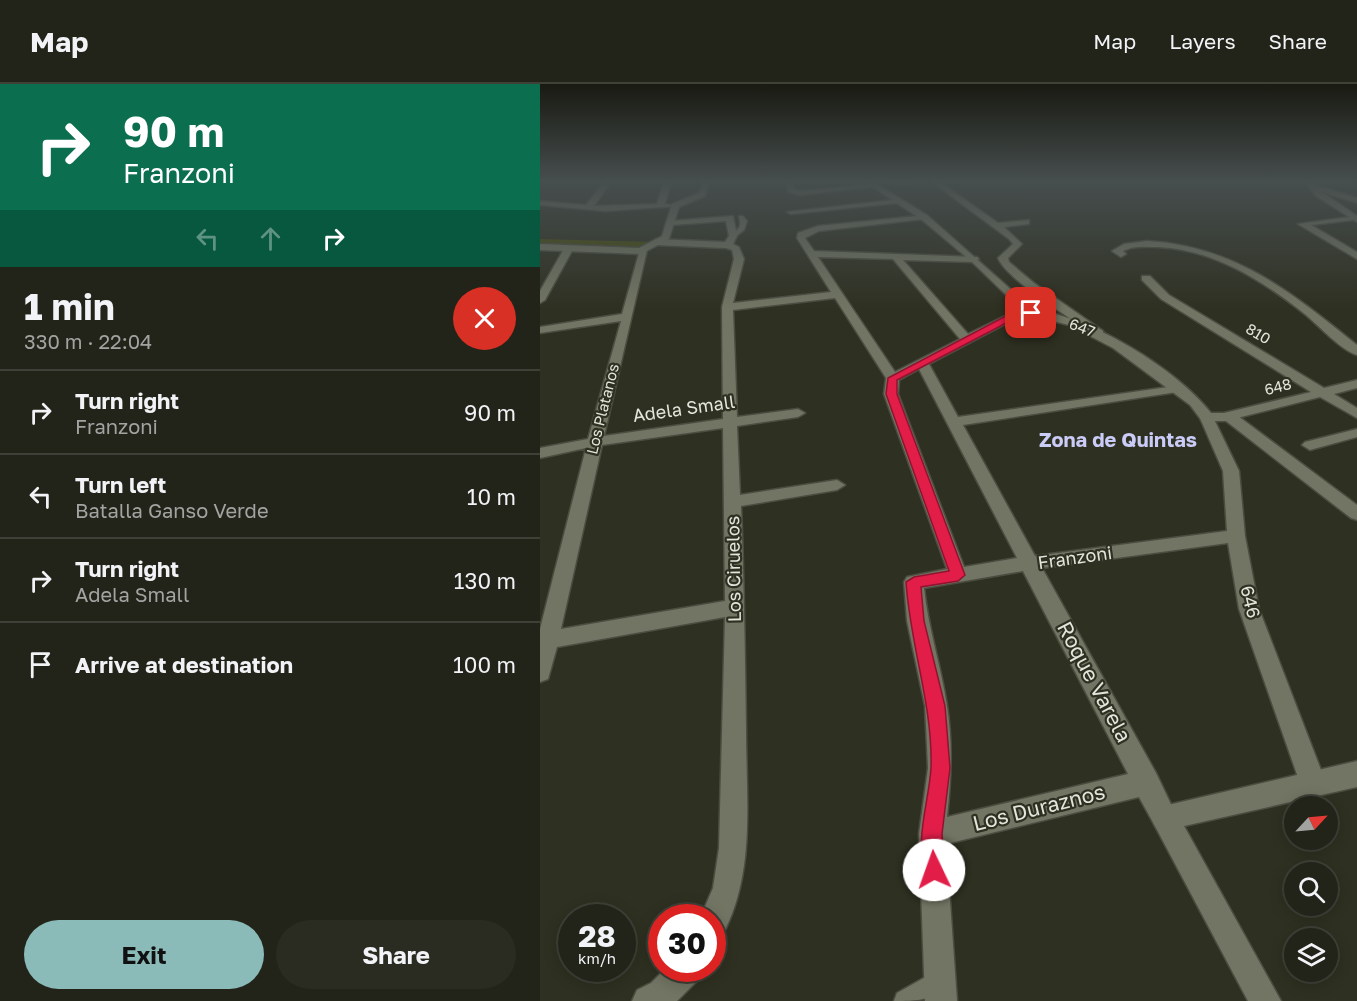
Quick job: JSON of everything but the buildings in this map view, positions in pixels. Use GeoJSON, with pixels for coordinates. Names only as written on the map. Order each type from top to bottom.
{"type":"FeatureCollection","features":[{"type":"Feature","properties":{"kind":"street"},"geometry":{"type":"LineString","coordinates":[[540,246],[641,251],[666,237],[671,225]]}},
{"type":"Feature","properties":{"kind":"street","name":"Los Ciruelos"},"geometry":{"type":"LineString","coordinates":[[723,904],[730,882],[735,607],[727,307],[739,259],[730,241],[733,225]]}},
{"type":"Feature","properties":{"kind":"street"},"geometry":{"type":"LineString","coordinates":[[859,225],[807,231],[801,235],[808,250],[893,378],[891,394],[958,575]]}},
{"type":"Feature","properties":{"kind":"street","name":"647"},"geometry":{"type":"LineString","coordinates":[[933,225],[1036,313],[1099,333],[1195,402],[1206,418]]}},
{"type":"Feature","properties":{"kind":"street"},"geometry":{"type":"LineString","coordinates":[[996,226],[1005,225]]}},
{"type":"Feature","properties":{"kind":"street"},"geometry":{"type":"LineString","coordinates":[[1303,225],[1357,256]]}},
{"type":"Feature","properties":{"kind":"street"},"geometry":{"type":"LineString","coordinates":[[996,226],[1018,244],[1003,258],[1005,263],[1030,285],[1099,333]]}},
{"type":"Feature","properties":{"kind":"street"},"geometry":{"type":"LineString","coordinates":[[540,239],[730,241]]}},
{"type":"Feature","properties":{"kind":"street"},"geometry":{"type":"LineString","coordinates":[[1121,254],[1117,251],[1122,247],[1161,244],[1189,248],[1219,257],[1262,280],[1318,316],[1357,351]]}},
{"type":"Feature","properties":{"kind":"street"},"geometry":{"type":"LineString","coordinates":[[540,300],[568,249]]}},
{"type":"Feature","properties":{"kind":"street"},"geometry":{"type":"LineString","coordinates":[[808,250],[963,251]]}},
{"type":"Feature","properties":{"kind":"street"},"geometry":{"type":"LineString","coordinates":[[808,250],[974,259]]}},
{"type":"Feature","properties":{"kind":"street","name":"Los Platanos"},"geometry":{"type":"LineString","coordinates":[[540,672],[544,640],[644,252],[641,251]]}},
{"type":"Feature","properties":{"kind":"street"},"geometry":{"type":"LineString","coordinates":[[895,256],[967,340]]}},
{"type":"Feature","properties":{"kind":"street","name":"810"},"geometry":{"type":"LineString","coordinates":[[1146,278],[1165,297],[1357,414]]}},
{"type":"Feature","properties":{"kind":"street"},"geometry":{"type":"LineString","coordinates":[[893,378],[1007,319],[1036,313],[1030,285]]}},
{"type":"Feature","properties":{"kind":"street"},"geometry":{"type":"LineString","coordinates":[[727,307],[838,294]]}},
{"type":"Feature","properties":{"kind":"street"},"geometry":{"type":"LineString","coordinates":[[540,330],[626,317]]}},
{"type":"Feature","properties":{"kind":"street","name":"Roque Varela"},"geometry":{"type":"LineString","coordinates":[[923,364],[1031,563],[1164,817],[1265,1001]]}},
{"type":"Feature","properties":{"kind":"street","name":"648"},"geometry":{"type":"LineString","coordinates":[[1206,418],[1229,416],[1357,384]]}},
{"type":"Feature","properties":{"kind":"street"},"geometry":{"type":"LineString","coordinates":[[954,422],[1177,388]]}},
{"type":"Feature","properties":{"kind":"street","name":"Adela Small"},"geometry":{"type":"LineString","coordinates":[[540,453],[595,442],[798,413]]}},
{"type":"Feature","properties":{"kind":"street"},"geometry":{"type":"LineString","coordinates":[[1229,416],[1357,514]]}},
{"type":"Feature","properties":{"kind":"street","name":"646"},"geometry":{"type":"LineString","coordinates":[[1206,418],[1231,471],[1236,536],[1249,609],[1313,783]]}},
{"type":"Feature","properties":{"kind":"street"},"geometry":{"type":"LineString","coordinates":[[1310,444],[1357,433]]}},
{"type":"Feature","properties":{"kind":"street"},"geometry":{"type":"LineString","coordinates":[[733,502],[837,485]]}},
{"type":"Feature","properties":{"kind":"street","name":"Franzoni"},"geometry":{"type":"LineString","coordinates":[[932,834],[940,768],[936,706],[916,621],[914,582],[1031,563],[1236,536]]}},
{"type":"Feature","properties":{"kind":"street"},"geometry":{"type":"LineString","coordinates":[[544,640],[735,607]]}},
{"type":"Feature","properties":{"kind":"street"},"geometry":{"type":"LineString","coordinates":[[1164,817],[1357,774]]}},
{"type":"Feature","properties":{"kind":"street","name":"Los Duraznos"},"geometry":{"type":"LineString","coordinates":[[932,834],[1147,782]]}},
{"type":"Feature","properties":{"kind":"street"},"geometry":{"type":"LineString","coordinates":[[932,834],[940,990]]}},
{"type":"Feature","properties":{"kind":"street"},"geometry":{"type":"LineString","coordinates":[[657,999],[674,982]]}},
{"type":"Feature","properties":{"kind":"lane"},"geometry":{"type":"LineString","coordinates":[[905,1001],[940,990]]}},
{"type":"Feature","properties":{"kind":"green space"},"geometry":{"type":"Polygon","coordinates":[[[540,239],[656,242],[641,251],[540,247],[540,239]]]}},
{"type":"Feature","properties":{"kind":"district","name":"Zona de Quintas"},"geometry":{"type":"Point","coordinates":[1118,440]}},
{"type":"Feature","properties":{"kind":"route"},"geometry":{"type":"LineString","coordinates":[[934,870],[932,834],[940,768],[938,727],[936,706],[916,621],[914,582],[958,575],[891,394],[893,378],[1007,319],[1031,313]]}}]}
